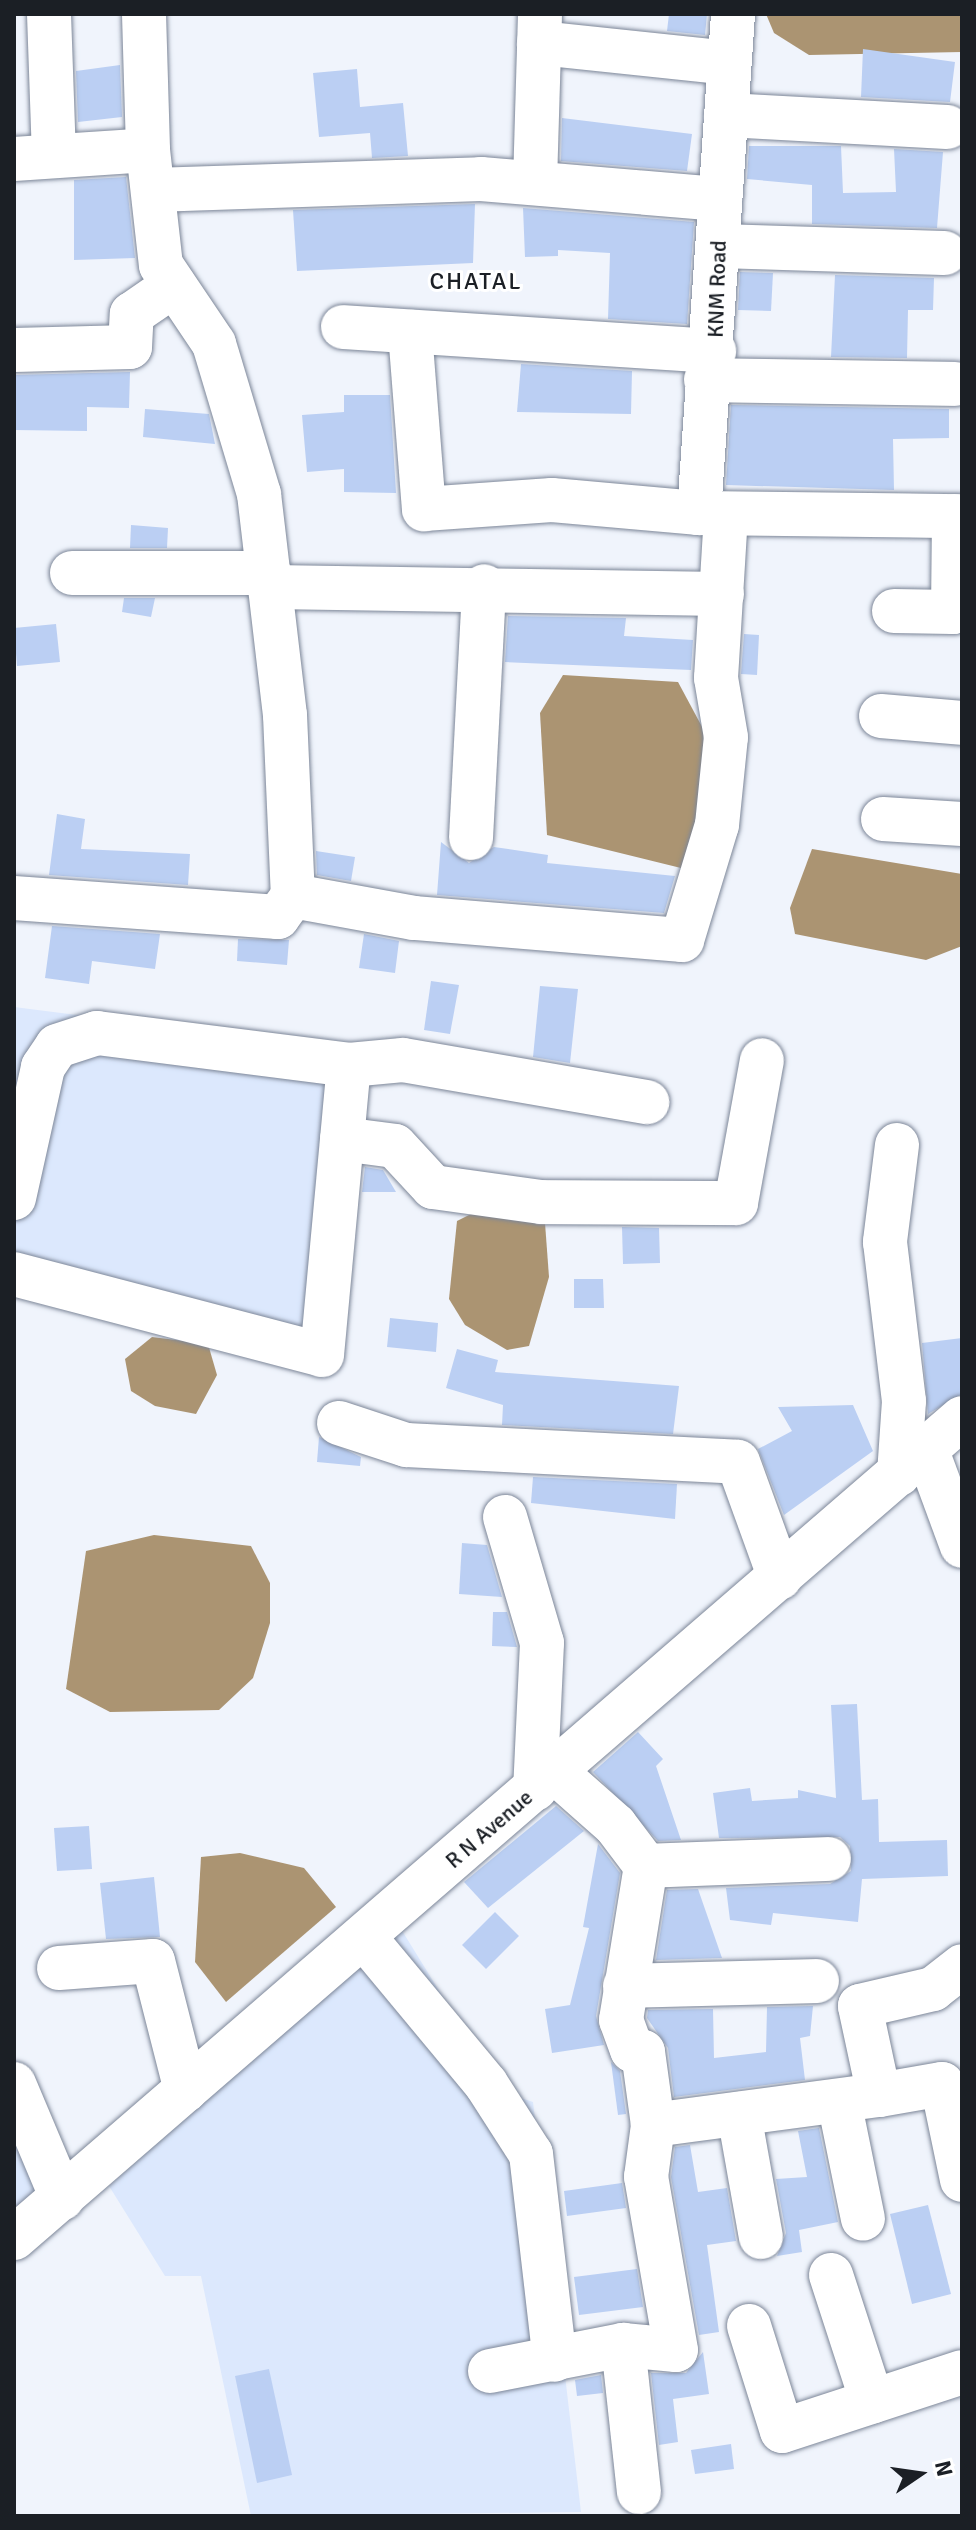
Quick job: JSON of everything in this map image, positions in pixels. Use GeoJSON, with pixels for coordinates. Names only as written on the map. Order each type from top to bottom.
{"type":"FeatureCollection","features":[{"type":"Feature","properties":{"kind":"street"},"geometry":{"type":"LineString","coordinates":[[49,14],[34,158],[151,170],[535,183],[720,199]]}},
{"type":"Feature","properties":{"kind":"street"},"geometry":{"type":"LineString","coordinates":[[14,898],[278,917],[293,896],[270,580],[259,494],[214,344],[161,265],[151,170],[144,14]]}},
{"type":"Feature","properties":{"kind":"street","name":"KNM Road"},"geometry":{"type":"LineString","coordinates":[[293,896],[414,918],[682,940],[717,825],[726,737],[716,678],[722,594],[712,513],[710,366],[733,14]]}},
{"type":"Feature","properties":{"kind":"street"},"geometry":{"type":"LineString","coordinates":[[535,183],[539,29],[728,63]]}},
{"type":"Feature","properties":{"kind":"street"},"geometry":{"type":"LineString","coordinates":[[726,115],[948,127]]}},
{"type":"Feature","properties":{"kind":"street"},"geometry":{"type":"LineString","coordinates":[[718,246],[945,253]]}},
{"type":"Feature","properties":{"kind":"street"},"geometry":{"type":"LineString","coordinates":[[14,350],[130,347],[132,314],[174,285]]}},
{"type":"Feature","properties":{"kind":"street"},"geometry":{"type":"LineString","coordinates":[[343,327],[710,366],[955,384]]}},
{"type":"Feature","properties":{"kind":"street"},"geometry":{"type":"LineString","coordinates":[[410,332],[424,509],[552,500],[712,513],[958,516],[953,612],[894,611]]}},
{"type":"Feature","properties":{"kind":"street"},"geometry":{"type":"LineString","coordinates":[[72,573],[722,594]]}},
{"type":"Feature","properties":{"kind":"street"},"geometry":{"type":"LineString","coordinates":[[471,838],[484,586]]}},
{"type":"Feature","properties":{"kind":"street"},"geometry":{"type":"LineString","coordinates":[[881,716],[962,723]]}},
{"type":"Feature","properties":{"kind":"street"},"geometry":{"type":"LineString","coordinates":[[883,819],[962,824]]}},
{"type":"Feature","properties":{"kind":"street"},"geometry":{"type":"LineString","coordinates":[[14,1198],[43,1067],[57,1046],[97,1033],[349,1065],[403,1060],[647,1102]]}},
{"type":"Feature","properties":{"kind":"street"},"geometry":{"type":"LineString","coordinates":[[342,1139],[395,1146],[433,1187],[541,1202],[736,1203],[762,1060]]}},
{"type":"Feature","properties":{"kind":"street"},"geometry":{"type":"LineString","coordinates":[[14,1274],[322,1355],[349,1065]]}},
{"type":"Feature","properties":{"kind":"street"},"geometry":{"type":"LineString","coordinates":[[897,1145],[885,1242],[913,1463],[962,1546]]}},
{"type":"Feature","properties":{"kind":"street","name":"R N Avenue"},"geometry":{"type":"LineString","coordinates":[[14,2238],[962,1418]]}},
{"type":"Feature","properties":{"kind":"street"},"geometry":{"type":"LineString","coordinates":[[339,1423],[406,1445],[738,1462],[780,1578]]}},
{"type":"Feature","properties":{"kind":"street"},"geometry":{"type":"LineString","coordinates":[[490,2371],[623,2345],[676,2350],[646,2177],[653,2125],[643,2052],[632,2050],[621,2020],[646,1866],[615,1825],[545,1780],[542,1643],[505,1517]]}},
{"type":"Feature","properties":{"kind":"street"},"geometry":{"type":"LineString","coordinates":[[646,1866],[829,1859]]}},
{"type":"Feature","properties":{"kind":"street"},"geometry":{"type":"LineString","coordinates":[[364,1937],[486,2084],[531,2154],[555,2360]]}},
{"type":"Feature","properties":{"kind":"street"},"geometry":{"type":"LineString","coordinates":[[59,1968],[153,1961],[186,2090]]}},
{"type":"Feature","properties":{"kind":"street"},"geometry":{"type":"LineString","coordinates":[[863,2219],[860,2006],[933,1989],[962,1966]]}},
{"type":"Feature","properties":{"kind":"street"},"geometry":{"type":"LineString","coordinates":[[625,1986],[817,1981]]}},
{"type":"Feature","properties":{"kind":"street"},"geometry":{"type":"LineString","coordinates":[[14,2084],[62,2198]]}},
{"type":"Feature","properties":{"kind":"street"},"geometry":{"type":"LineString","coordinates":[[653,2125],[942,2084],[962,2180]]}},
{"type":"Feature","properties":{"kind":"street"},"geometry":{"type":"LineString","coordinates":[[739,2114],[761,2237]]}},
{"type":"Feature","properties":{"kind":"street"},"geometry":{"type":"LineString","coordinates":[[831,2275],[872,2401]]}},
{"type":"Feature","properties":{"kind":"street"},"geometry":{"type":"LineString","coordinates":[[749,2326],[782,2431],[962,2372]]}},
{"type":"Feature","properties":{"kind":"street"},"geometry":{"type":"LineString","coordinates":[[623,2345],[639,2492]]}},
{"type":"Feature","properties":{"kind":"shaded area"},"geometry":{"type":"Polygon","coordinates":[[[766,14],[962,14],[962,52],[809,55],[774,33],[766,14]]]}},
{"type":"Feature","properties":{"kind":"shaded area"},"geometry":{"type":"Polygon","coordinates":[[[563,675],[678,682],[707,736],[701,852],[685,869],[547,835],[540,713],[563,675]]]}},
{"type":"Feature","properties":{"kind":"shaded area"},"geometry":{"type":"Polygon","coordinates":[[[812,849],[962,874],[962,946],[926,960],[795,934],[790,908],[812,849]]]}},
{"type":"Feature","properties":{"kind":"shaded area"},"geometry":{"type":"Polygon","coordinates":[[[14,1007],[352,1050],[317,1347],[14,1264],[14,1007]]]}},
{"type":"Feature","properties":{"kind":"shaded area"},"geometry":{"type":"Polygon","coordinates":[[[499,1200],[545,1223],[549,1277],[529,1346],[507,1350],[465,1325],[449,1299],[457,1221],[499,1200]]]}},
{"type":"Feature","properties":{"kind":"shaded area"},"geometry":{"type":"Polygon","coordinates":[[[152,1337],[208,1344],[217,1375],[196,1414],[155,1406],[131,1391],[125,1359],[152,1337]]]}},
{"type":"Feature","properties":{"kind":"shaded area"},"geometry":{"type":"Polygon","coordinates":[[[154,1535],[251,1546],[270,1583],[270,1623],[253,1678],[219,1710],[110,1712],[66,1689],[86,1551],[154,1535]]]}},
{"type":"Feature","properties":{"kind":"shaded area"},"geometry":{"type":"Polygon","coordinates":[[[240,1853],[304,1868],[336,1907],[226,2002],[195,1962],[201,1857],[240,1853]]]}},
{"type":"Feature","properties":{"kind":"shaded area"},"geometry":{"type":"Polygon","coordinates":[[[401,1929],[501,2091],[533,2102],[581,2512],[251,2516],[201,2276],[165,2276],[109,2186],[401,1929]]]}},
{"type":"Feature","properties":{"kind":"shaded area"},"geometry":{"type":"Polygon","coordinates":[[[14,2089],[69,2185],[14,2231],[14,2089]]]}},
{"type":"Feature","properties":{"kind":"building"},"geometry":{"type":"Polygon","coordinates":[[[669,14],[707,14],[705,35],[667,31],[669,14]]]}},
{"type":"Feature","properties":{"kind":"building"},"geometry":{"type":"Polygon","coordinates":[[[863,49],[955,62],[950,102],[861,97],[863,49]]]}},
{"type":"Feature","properties":{"kind":"building"},"geometry":{"type":"Polygon","coordinates":[[[120,65],[122,117],[78,122],[76,71],[120,65]]]}},
{"type":"Feature","properties":{"kind":"building"},"geometry":{"type":"Polygon","coordinates":[[[357,69],[360,107],[403,103],[408,156],[372,158],[370,133],[319,137],[313,73],[357,69]]]}},
{"type":"Feature","properties":{"kind":"building"},"geometry":{"type":"Polygon","coordinates":[[[562,118],[692,134],[687,171],[561,161],[562,118]]]}},
{"type":"Feature","properties":{"kind":"building"},"geometry":{"type":"Polygon","coordinates":[[[749,146],[841,146],[843,193],[896,192],[894,149],[943,152],[937,228],[812,224],[812,185],[747,179],[749,146]]]}},
{"type":"Feature","properties":{"kind":"building"},"geometry":{"type":"Polygon","coordinates":[[[126,177],[135,258],[74,260],[74,180],[126,177]]]}},
{"type":"Feature","properties":{"kind":"building"},"geometry":{"type":"Polygon","coordinates":[[[475,204],[473,263],[297,271],[293,210],[475,204]]]}},
{"type":"Feature","properties":{"kind":"building"},"geometry":{"type":"Polygon","coordinates":[[[523,208],[694,222],[687,324],[608,319],[610,253],[558,250],[558,256],[525,257],[523,208]]]}},
{"type":"Feature","properties":{"kind":"building"},"geometry":{"type":"Polygon","coordinates":[[[740,272],[773,273],[771,311],[738,310],[740,272]]]}},
{"type":"Feature","properties":{"kind":"building"},"geometry":{"type":"Polygon","coordinates":[[[835,275],[934,278],[933,310],[908,310],[907,358],[831,357],[835,275]]]}},
{"type":"Feature","properties":{"kind":"building"},"geometry":{"type":"Polygon","coordinates":[[[521,364],[632,371],[631,414],[517,412],[521,364]]]}},
{"type":"Feature","properties":{"kind":"building"},"geometry":{"type":"Polygon","coordinates":[[[130,372],[129,408],[87,407],[87,431],[14,430],[14,375],[130,372]]]}},
{"type":"Feature","properties":{"kind":"building"},"geometry":{"type":"Polygon","coordinates":[[[344,395],[390,395],[396,493],[344,492],[344,469],[307,472],[302,415],[344,412],[344,395]]]}},
{"type":"Feature","properties":{"kind":"building"},"geometry":{"type":"Polygon","coordinates":[[[731,405],[949,409],[949,438],[893,439],[894,490],[726,485],[731,405]]]}},
{"type":"Feature","properties":{"kind":"building"},"geometry":{"type":"Polygon","coordinates":[[[145,409],[209,414],[215,444],[143,437],[145,409]]]}},
{"type":"Feature","properties":{"kind":"building"},"geometry":{"type":"Polygon","coordinates":[[[131,525],[168,528],[167,548],[130,548],[131,525]]]}},
{"type":"Feature","properties":{"kind":"building"},"geometry":{"type":"Polygon","coordinates":[[[124,598],[155,598],[151,617],[122,612],[124,598]]]}},
{"type":"Feature","properties":{"kind":"building"},"geometry":{"type":"Polygon","coordinates":[[[508,616],[626,618],[624,636],[693,640],[691,670],[505,662],[508,616]]]}},
{"type":"Feature","properties":{"kind":"building"},"geometry":{"type":"Polygon","coordinates":[[[56,624],[60,662],[17,666],[14,628],[56,624]]]}},
{"type":"Feature","properties":{"kind":"building"},"geometry":{"type":"Polygon","coordinates":[[[744,634],[759,635],[757,675],[741,674],[744,634]]]}},
{"type":"Feature","properties":{"kind":"building"},"geometry":{"type":"Polygon","coordinates":[[[57,814],[85,819],[81,849],[190,854],[188,885],[49,875],[57,814]]]}},
{"type":"Feature","properties":{"kind":"building"},"geometry":{"type":"Polygon","coordinates":[[[441,842],[469,863],[494,847],[548,855],[547,863],[675,876],[664,913],[437,895],[441,842]]]}},
{"type":"Feature","properties":{"kind":"building"},"geometry":{"type":"Polygon","coordinates":[[[316,851],[355,857],[351,881],[317,875],[316,851]]]}},
{"type":"Feature","properties":{"kind":"building"},"geometry":{"type":"Polygon","coordinates":[[[52,926],[160,934],[155,969],[92,961],[89,984],[45,978],[52,926]]]}},
{"type":"Feature","properties":{"kind":"building"},"geometry":{"type":"Polygon","coordinates":[[[364,934],[399,941],[395,973],[359,968],[364,934]]]}},
{"type":"Feature","properties":{"kind":"building"},"geometry":{"type":"Polygon","coordinates":[[[238,939],[289,940],[287,965],[237,961],[238,939]]]}},
{"type":"Feature","properties":{"kind":"building"},"geometry":{"type":"Polygon","coordinates":[[[431,981],[459,985],[450,1034],[424,1030],[431,981]]]}},
{"type":"Feature","properties":{"kind":"building"},"geometry":{"type":"Polygon","coordinates":[[[540,986],[578,989],[570,1063],[533,1057],[540,986]]]}},
{"type":"Feature","properties":{"kind":"building"},"geometry":{"type":"Polygon","coordinates":[[[365,1167],[383,1170],[396,1192],[362,1192],[365,1167]]]}},
{"type":"Feature","properties":{"kind":"building"},"geometry":{"type":"Polygon","coordinates":[[[622,1227],[659,1228],[660,1263],[623,1264],[622,1227]]]}},
{"type":"Feature","properties":{"kind":"building"},"geometry":{"type":"Polygon","coordinates":[[[574,1279],[603,1279],[604,1308],[574,1308],[574,1279]]]}},
{"type":"Feature","properties":{"kind":"building"},"geometry":{"type":"Polygon","coordinates":[[[390,1318],[438,1323],[436,1352],[387,1347],[390,1318]]]}},
{"type":"Feature","properties":{"kind":"building"},"geometry":{"type":"Polygon","coordinates":[[[962,1338],[962,1394],[928,1414],[922,1343],[962,1338]]]}},
{"type":"Feature","properties":{"kind":"building"},"geometry":{"type":"Polygon","coordinates":[[[457,1349],[498,1360],[495,1372],[679,1386],[673,1434],[502,1425],[503,1405],[446,1388],[457,1349]]]}},
{"type":"Feature","properties":{"kind":"building"},"geometry":{"type":"Polygon","coordinates":[[[853,1405],[873,1451],[784,1515],[758,1449],[792,1431],[778,1407],[853,1405]]]}},
{"type":"Feature","properties":{"kind":"building"},"geometry":{"type":"Polygon","coordinates":[[[319,1437],[361,1457],[360,1466],[317,1462],[319,1437]]]}},
{"type":"Feature","properties":{"kind":"building"},"geometry":{"type":"Polygon","coordinates":[[[533,1477],[677,1484],[675,1519],[531,1503],[533,1477]]]}},
{"type":"Feature","properties":{"kind":"building"},"geometry":{"type":"Polygon","coordinates":[[[462,1543],[487,1545],[502,1597],[459,1594],[462,1543]]]}},
{"type":"Feature","properties":{"kind":"building"},"geometry":{"type":"Polygon","coordinates":[[[493,1612],[507,1612],[517,1647],[492,1646],[493,1612]]]}},
{"type":"Feature","properties":{"kind":"building"},"geometry":{"type":"Polygon","coordinates":[[[857,1704],[862,1800],[878,1799],[879,1842],[947,1840],[948,1876],[862,1879],[858,1922],[773,1913],[771,1925],[730,1920],[726,1888],[830,1884],[851,1871],[850,1846],[840,1837],[719,1838],[713,1793],[750,1788],[752,1801],[798,1798],[798,1790],[836,1798],[831,1705],[857,1704]]]}},
{"type":"Feature","properties":{"kind":"building"},"geometry":{"type":"Polygon","coordinates":[[[638,1732],[663,1759],[656,1766],[681,1840],[658,1841],[593,1772],[638,1732]]]}},
{"type":"Feature","properties":{"kind":"building"},"geometry":{"type":"Polygon","coordinates":[[[556,1806],[584,1831],[488,1908],[464,1882],[556,1806]]]}},
{"type":"Feature","properties":{"kind":"building"},"geometry":{"type":"Polygon","coordinates":[[[89,1826],[92,1869],[57,1871],[54,1828],[89,1826]]]}},
{"type":"Feature","properties":{"kind":"building"},"geometry":{"type":"Polygon","coordinates":[[[598,1844],[620,1873],[596,2016],[604,2045],[552,2053],[545,2009],[570,2005],[589,1928],[583,1927],[598,1844]]]}},
{"type":"Feature","properties":{"kind":"building"},"geometry":{"type":"Polygon","coordinates":[[[154,1877],[160,1937],[106,1939],[100,1883],[154,1877]]]}},
{"type":"Feature","properties":{"kind":"building"},"geometry":{"type":"Polygon","coordinates":[[[698,1889],[722,1958],[656,1960],[667,1890],[698,1889]]]}},
{"type":"Feature","properties":{"kind":"building"},"geometry":{"type":"Polygon","coordinates":[[[495,1912],[519,1936],[486,1969],[462,1945],[495,1912]]]}},
{"type":"Feature","properties":{"kind":"building"},"geometry":{"type":"Polygon","coordinates":[[[813,2006],[810,2036],[800,2038],[805,2080],[674,2097],[668,2048],[647,2018],[648,2010],[713,2009],[714,2058],[766,2052],[767,2007],[813,2006]]]}},
{"type":"Feature","properties":{"kind":"building"},"geometry":{"type":"Polygon","coordinates":[[[611,2062],[620,2071],[626,2114],[618,2115],[611,2062]]]}},
{"type":"Feature","properties":{"kind":"building"},"geometry":{"type":"Polygon","coordinates":[[[819,2128],[838,2222],[799,2230],[802,2252],[777,2256],[786,2233],[776,2179],[807,2177],[798,2131],[819,2128]]]}},
{"type":"Feature","properties":{"kind":"building"},"geometry":{"type":"Polygon","coordinates":[[[690,2145],[698,2192],[727,2188],[736,2241],[707,2245],[719,2332],[699,2335],[671,2177],[675,2147],[690,2145]]]}},
{"type":"Feature","properties":{"kind":"building"},"geometry":{"type":"Polygon","coordinates":[[[622,2183],[626,2208],[567,2216],[564,2191],[622,2183]]]}},
{"type":"Feature","properties":{"kind":"building"},"geometry":{"type":"Polygon","coordinates":[[[928,2205],[951,2294],[912,2304],[890,2214],[928,2205]]]}},
{"type":"Feature","properties":{"kind":"building"},"geometry":{"type":"Polygon","coordinates":[[[637,2269],[643,2307],[579,2315],[574,2277],[637,2269]]]}},
{"type":"Feature","properties":{"kind":"building"},"geometry":{"type":"Polygon","coordinates":[[[703,2352],[709,2394],[673,2399],[678,2442],[659,2445],[651,2373],[686,2373],[703,2352]]]}},
{"type":"Feature","properties":{"kind":"building"},"geometry":{"type":"Polygon","coordinates":[[[269,2369],[292,2475],[257,2483],[235,2376],[269,2369]]]}},
{"type":"Feature","properties":{"kind":"building"},"geometry":{"type":"Polygon","coordinates":[[[601,2375],[603,2393],[577,2396],[575,2380],[601,2375]]]}},
{"type":"Feature","properties":{"kind":"building"},"geometry":{"type":"Polygon","coordinates":[[[731,2444],[734,2469],[695,2474],[691,2450],[731,2444]]]}},
{"type":"Feature","properties":{"kind":"district","name":"CHATAL"},"geometry":{"type":"Point","coordinates":[476,282]}}]}
